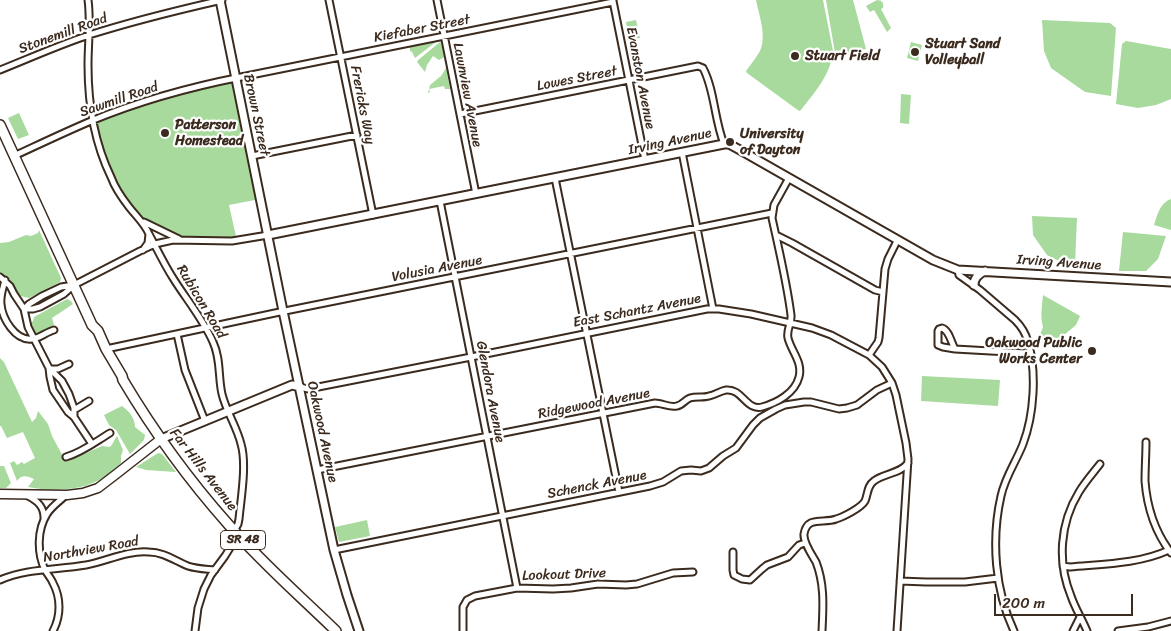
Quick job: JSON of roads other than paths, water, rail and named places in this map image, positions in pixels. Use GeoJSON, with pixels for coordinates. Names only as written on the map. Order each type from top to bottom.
{"type":"FeatureCollection","features":[{"type":"Feature","properties":{"kind":"main road","name":"SR 48"},"geometry":{"type":"LineString","coordinates":[[0,125],[14,156]]}},
{"type":"Feature","properties":{"kind":"main road","name":"Far Hills Avenue"},"geometry":{"type":"LineString","coordinates":[[14,156],[92,325],[98,331],[123,380],[161,439],[181,468],[236,533],[336,631]]}},
{"type":"Feature","properties":{"kind":"main road","name":"Far Hills Avenue"},"geometry":{"type":"LineString","coordinates":[[92,325],[92,332],[101,350],[117,377],[123,380]]}},
{"type":"Feature","properties":{"kind":"main road"},"geometry":{"type":"LineString","coordinates":[[0,494],[67,495],[98,488],[161,439]]}},
{"type":"Feature","properties":{"kind":"street","name":"Rubicon Road"},"geometry":{"type":"LineString","coordinates":[[88,0],[90,20],[88,85],[92,120],[102,156],[122,198],[141,220],[172,277],[206,328],[219,360],[222,392],[239,436],[243,454],[239,520],[236,533],[225,556],[214,570],[204,589],[196,618],[196,631]]}},
{"type":"Feature","properties":{"kind":"street","name":"Stonemill Road"},"geometry":{"type":"LineString","coordinates":[[0,70],[34,55],[90,35],[221,0]]}},
{"type":"Feature","properties":{"kind":"street","name":"Brown Street"},"geometry":{"type":"LineString","coordinates":[[221,0],[235,78],[268,235]]}},
{"type":"Feature","properties":{"kind":"street","name":"Frericks Way"},"geometry":{"type":"LineString","coordinates":[[329,0],[373,215]]}},
{"type":"Feature","properties":{"kind":"street","name":"Lawnview Avenue"},"geometry":{"type":"LineString","coordinates":[[437,0],[476,194]]}},
{"type":"Feature","properties":{"kind":"street","name":"Kiefaber Street"},"geometry":{"type":"LineString","coordinates":[[235,78],[613,1]]}},
{"type":"Feature","properties":{"kind":"street","name":"Evanston Avenue"},"geometry":{"type":"LineString","coordinates":[[613,1],[645,160]]}},
{"type":"Feature","properties":{"kind":"street","name":"Lowes Street"},"geometry":{"type":"LineString","coordinates":[[460,114],[698,66],[703,68],[710,84],[719,131],[724,144]]}},
{"type":"Feature","properties":{"kind":"street","name":"Sawmill Road"},"geometry":{"type":"LineString","coordinates":[[14,156],[92,120],[173,93],[235,78]]}},
{"type":"Feature","properties":{"kind":"street"},"geometry":{"type":"LineString","coordinates":[[252,156],[356,135]]}},
{"type":"Feature","properties":{"kind":"street","name":"Irving Avenue"},"geometry":{"type":"LineString","coordinates":[[268,235],[729,144],[933,260],[958,270],[1171,282]]}},
{"type":"Feature","properties":{"kind":"street"},"geometry":{"type":"LineString","coordinates":[[682,152],[714,309]]}},
{"type":"Feature","properties":{"kind":"street"},"geometry":{"type":"LineString","coordinates":[[555,178],[619,492]]}},
{"type":"Feature","properties":{"kind":"street"},"geometry":{"type":"LineString","coordinates":[[759,407],[780,399],[792,389],[799,379],[800,365],[788,337],[792,318],[772,212],[789,178]]}},
{"type":"Feature","properties":{"kind":"street","name":"Glendora Avenue"},"geometry":{"type":"LineString","coordinates":[[440,201],[517,588]]}},
{"type":"Feature","properties":{"kind":"street","name":"Volusia Avenue"},"geometry":{"type":"LineString","coordinates":[[106,349],[283,311],[772,212]]}},
{"type":"Feature","properties":{"kind":"street","name":"Rubicon Road"},"geometry":{"type":"LineString","coordinates":[[141,220],[181,240]]}},
{"type":"Feature","properties":{"kind":"street"},"geometry":{"type":"LineString","coordinates":[[142,250],[148,243],[150,234]]}},
{"type":"Feature","properties":{"kind":"street"},"geometry":{"type":"LineString","coordinates":[[24,309],[42,296],[61,287],[74,285],[155,244],[173,240],[232,241],[268,235]]}},
{"type":"Feature","properties":{"kind":"street","name":"Oakwood Avenue"},"geometry":{"type":"LineString","coordinates":[[268,235],[334,550],[359,631]]}},
{"type":"Feature","properties":{"kind":"street"},"geometry":{"type":"LineString","coordinates":[[776,235],[792,242],[875,290],[883,292]]}},
{"type":"Feature","properties":{"kind":"street"},"geometry":{"type":"LineString","coordinates":[[869,355],[879,338],[886,266],[897,240]]}},
{"type":"Feature","properties":{"kind":"street"},"geometry":{"type":"LineString","coordinates":[[958,270],[959,275],[1009,314],[1020,325],[1027,338],[1031,354],[1033,374],[1031,414],[1024,442],[1004,484],[996,537],[998,578],[1004,606],[1014,631]]}},
{"type":"Feature","properties":{"kind":"street"},"geometry":{"type":"LineString","coordinates":[[974,286],[977,275],[985,271]]}},
{"type":"Feature","properties":{"kind":"street"},"geometry":{"type":"LineString","coordinates":[[2,278],[10,286],[24,309],[28,327],[50,369],[62,381],[69,394],[74,417]]}},
{"type":"Feature","properties":{"kind":"street"},"geometry":{"type":"LineString","coordinates":[[2,278],[1,304],[4,315],[15,332],[29,340],[54,330]]}},
{"type":"Feature","properties":{"kind":"street","name":"East Schantz Avenue"},"geometry":{"type":"LineString","coordinates":[[161,439],[292,385],[308,389],[714,309],[751,314],[791,323],[821,331],[869,355],[882,367],[892,383],[906,443],[908,462],[897,631]]}},
{"type":"Feature","properties":{"kind":"street"},"geometry":{"type":"LineString","coordinates":[[177,334],[185,370],[205,421]]}},
{"type":"Feature","properties":{"kind":"street"},"geometry":{"type":"LineString","coordinates":[[955,348],[1031,354]]}},
{"type":"Feature","properties":{"kind":"street"},"geometry":{"type":"LineString","coordinates":[[50,369],[69,364]]}},
{"type":"Feature","properties":{"kind":"street"},"geometry":{"type":"LineString","coordinates":[[50,369],[54,390],[92,444]]}},
{"type":"Feature","properties":{"kind":"street","name":"Schenck Avenue"},"geometry":{"type":"LineString","coordinates":[[334,550],[657,484],[681,471],[701,471],[709,468],[736,448],[753,425],[768,413],[785,405],[811,402],[839,408],[852,407],[877,390],[892,383]]}},
{"type":"Feature","properties":{"kind":"street","name":"Ridgewood Avenue"},"geometry":{"type":"LineString","coordinates":[[317,470],[655,403],[673,407],[690,398],[708,397],[723,390],[735,391],[750,405],[759,407],[768,413]]}},
{"type":"Feature","properties":{"kind":"street"},"geometry":{"type":"LineString","coordinates":[[74,410],[89,401]]}},
{"type":"Feature","properties":{"kind":"street"},"geometry":{"type":"LineString","coordinates":[[66,457],[85,450],[110,433]]}},
{"type":"Feature","properties":{"kind":"street"},"geometry":{"type":"LineString","coordinates":[[1063,566],[1070,567],[1117,562],[1170,551],[1155,525],[1147,497],[1145,480],[1146,442]]}},
{"type":"Feature","properties":{"kind":"street"},"geometry":{"type":"LineString","coordinates":[[822,631],[822,584],[816,563],[805,543],[804,534],[806,529],[812,523],[820,520],[836,519],[860,506],[873,481],[902,469],[908,462]]}},
{"type":"Feature","properties":{"kind":"street"},"geometry":{"type":"LineString","coordinates":[[1087,631],[1070,595],[1063,566],[1063,534],[1074,499],[1100,464]]}},
{"type":"Feature","properties":{"kind":"street"},"geometry":{"type":"LineString","coordinates":[[21,494],[29,496],[38,502],[43,512],[39,544],[40,553],[45,570],[53,583],[58,598],[59,613],[53,631]]}},
{"type":"Feature","properties":{"kind":"street"},"geometry":{"type":"LineString","coordinates":[[43,521],[51,509],[67,495]]}},
{"type":"Feature","properties":{"kind":"street"},"geometry":{"type":"LineString","coordinates":[[733,552],[734,575],[750,580],[762,568],[788,557],[799,545],[805,543]]}},
{"type":"Feature","properties":{"kind":"street","name":"Northview Road"},"geometry":{"type":"LineString","coordinates":[[0,580],[29,571],[85,565],[131,553],[148,551],[164,555],[188,566],[214,570]]}},
{"type":"Feature","properties":{"kind":"street","name":"Lookout Drive"},"geometry":{"type":"LineString","coordinates":[[463,631],[463,607],[467,600],[474,596],[517,588],[553,589],[598,584],[637,584],[674,573],[693,572]]}},
{"type":"Feature","properties":{"kind":"street"},"geometry":{"type":"LineString","coordinates":[[900,581],[965,582],[998,578]]}},
{"type":"Feature","properties":{"kind":"street"},"geometry":{"type":"LineString","coordinates":[[1073,631],[1080,616]]}},
{"type":"Feature","properties":{"kind":"street"},"geometry":{"type":"LineString","coordinates":[[57,621],[60,631]]}},
{"type":"Feature","properties":{"kind":"street"},"geometry":{"type":"LineString","coordinates":[[1118,631],[1149,629],[1171,621]]}},
{"type":"Feature","properties":{"kind":"place","name":"Stuart Sand Volleyball"},"geometry":{"type":"Point","coordinates":[915,52]}},
{"type":"Feature","properties":{"kind":"place","name":"Stuart Field"},"geometry":{"type":"Point","coordinates":[795,56]}},
{"type":"Feature","properties":{"kind":"place","name":"Patterson Homestead"},"geometry":{"type":"Point","coordinates":[165,133]}},
{"type":"Feature","properties":{"kind":"place","name":"University of Dayton"},"geometry":{"type":"Point","coordinates":[730,142]}},
{"type":"Feature","properties":{"kind":"place","name":"Oakwood Public Works Center"},"geometry":{"type":"Point","coordinates":[1092,351]}}]}
